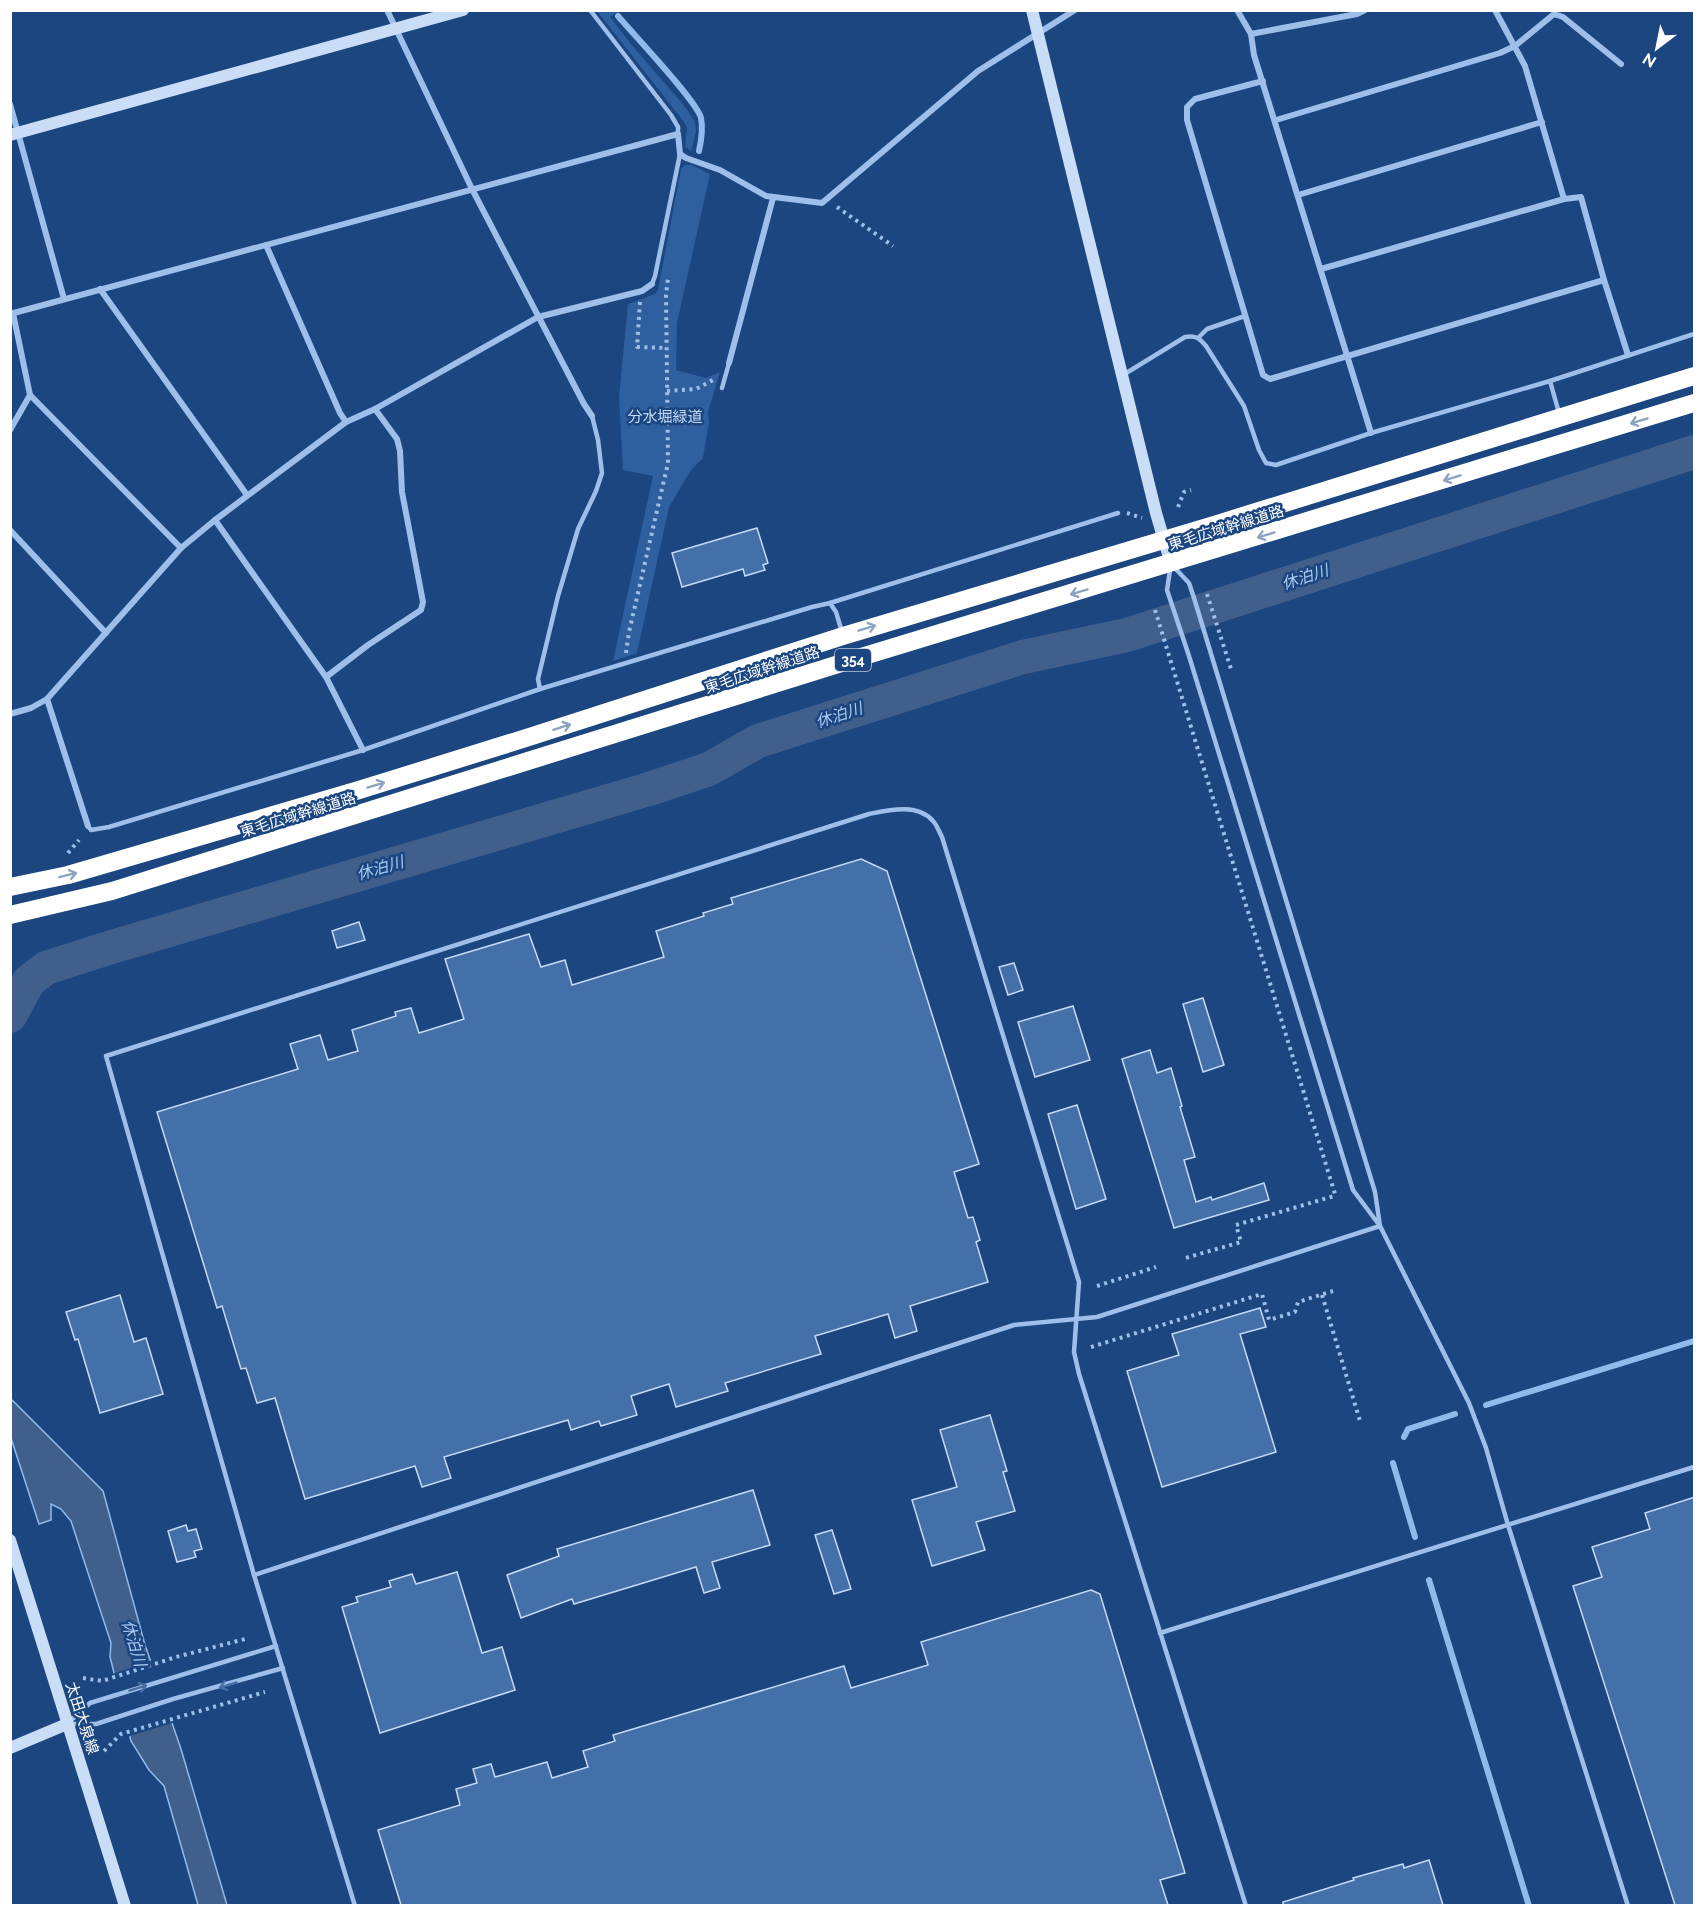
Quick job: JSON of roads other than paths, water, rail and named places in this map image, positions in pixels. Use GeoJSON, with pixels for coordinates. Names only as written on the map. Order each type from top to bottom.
{"type":"FeatureCollection","features":[{"type":"Feature","properties":{"kind":"highway","name":"東毛広域幹線道路"},"geometry":{"type":"LineString","coordinates":[[10,887],[68,875],[370,786],[843,636],[1695,376]]}},
{"type":"Feature","properties":{"kind":"highway","name":"東毛広域幹線道路"},"geometry":{"type":"LineString","coordinates":[[10,915],[112,891],[861,657],[1695,403]]}},
{"type":"Feature","properties":{"kind":"street"},"geometry":{"type":"LineString","coordinates":[[387,10],[472,189],[592,416]]}},
{"type":"Feature","properties":{"kind":"street"},"geometry":{"type":"LineString","coordinates":[[14,134],[463,10]]}},
{"type":"Feature","properties":{"kind":"street"},"geometry":{"type":"LineString","coordinates":[[1032,10],[1171,564]]}},
{"type":"Feature","properties":{"kind":"street"},"geometry":{"type":"LineString","coordinates":[[181,548],[30,395],[12,313],[678,134],[680,154],[686,158],[720,170],[773,198],[822,203],[978,71],[1075,10]]}},
{"type":"Feature","properties":{"kind":"street"},"geometry":{"type":"LineString","coordinates":[[1237,10],[1251,34],[1254,55],[1371,433]]}},
{"type":"Feature","properties":{"kind":"street"},"geometry":{"type":"LineString","coordinates":[[1251,34],[1357,14],[1365,10]]}},
{"type":"Feature","properties":{"kind":"street"},"geometry":{"type":"LineString","coordinates":[[1495,10],[1525,66],[1564,199]]}},
{"type":"Feature","properties":{"kind":"street"},"geometry":{"type":"LineString","coordinates":[[1276,120],[1515,46],[1549,16],[1558,15],[1621,64]]}},
{"type":"Feature","properties":{"kind":"street"},"geometry":{"type":"LineString","coordinates":[[1263,81],[1195,99],[1187,107],[1187,120],[1263,375],[1270,379],[1604,280]]}},
{"type":"Feature","properties":{"kind":"street"},"geometry":{"type":"LineString","coordinates":[[10,104],[14,134],[64,299]]}},
{"type":"Feature","properties":{"kind":"street"},"geometry":{"type":"LineString","coordinates":[[1298,195],[1542,122]]}},
{"type":"Feature","properties":{"kind":"street"},"geometry":{"type":"LineString","coordinates":[[1321,269],[1564,199],[1581,197],[1628,355]]}},
{"type":"Feature","properties":{"kind":"street"},"geometry":{"type":"LineString","coordinates":[[729,363],[773,198]]}},
{"type":"Feature","properties":{"kind":"street"},"geometry":{"type":"LineString","coordinates":[[266,245],[346,423]]}},
{"type":"Feature","properties":{"kind":"street"},"geometry":{"type":"LineString","coordinates":[[10,714],[31,708],[46,699],[181,548],[247,495],[346,423],[538,317],[639,292],[652,284]]}},
{"type":"Feature","properties":{"kind":"street"},"geometry":{"type":"LineString","coordinates":[[100,289],[247,495]]}},
{"type":"Feature","properties":{"kind":"street"},"geometry":{"type":"LineString","coordinates":[[10,430],[30,395]]}},
{"type":"Feature","properties":{"kind":"street"},"geometry":{"type":"LineString","coordinates":[[326,677],[368,645],[421,610],[423,602],[402,492],[400,451],[394,433],[375,409]]}},
{"type":"Feature","properties":{"kind":"street"},"geometry":{"type":"LineString","coordinates":[[215,520],[326,677],[363,750]]}},
{"type":"Feature","properties":{"kind":"street"},"geometry":{"type":"LineString","coordinates":[[10,530],[106,633]]}},
{"type":"Feature","properties":{"kind":"street"},"geometry":{"type":"LineString","coordinates":[[46,699],[88,826]]}},
{"type":"Feature","properties":{"kind":"street","name":"太田大泉線"},"geometry":{"type":"LineString","coordinates":[[10,1540],[13,1556],[125,1905]]}},
{"type":"Feature","properties":{"kind":"street"},"geometry":{"type":"LineString","coordinates":[[10,1748],[67,1724]]}},
{"type":"Feature","properties":{"kind":"lane"},"geometry":{"type":"LineString","coordinates":[[590,10],[671,115],[678,127],[678,134]]}},
{"type":"Feature","properties":{"kind":"lane"},"geometry":{"type":"LineString","coordinates":[[652,284],[680,154]]}},
{"type":"Feature","properties":{"kind":"lane"},"geometry":{"type":"LineString","coordinates":[[1199,337],[1207,329],[1245,316]]}},
{"type":"Feature","properties":{"kind":"lane"},"geometry":{"type":"LineString","coordinates":[[1122,376],[1185,337],[1199,337],[1244,406],[1259,450],[1266,463],[1276,465],[1371,433],[1550,381],[1695,334]]}},
{"type":"Feature","properties":{"kind":"lane"},"geometry":{"type":"LineString","coordinates":[[722,388],[729,363]]}},
{"type":"Feature","properties":{"kind":"lane"},"geometry":{"type":"LineString","coordinates":[[1550,381],[1560,416]]}},
{"type":"Feature","properties":{"kind":"lane"},"geometry":{"type":"LineString","coordinates":[[540,689],[538,679],[558,596],[578,529],[602,473],[592,416]]}},
{"type":"Feature","properties":{"kind":"lane"},"geometry":{"type":"LineString","coordinates":[[88,826],[91,830],[109,827],[363,750],[540,689],[830,603],[1118,513]]}},
{"type":"Feature","properties":{"kind":"lane"},"geometry":{"type":"LineString","coordinates":[[1171,564],[1189,583],[1194,598],[1375,1192],[1380,1226]]}},
{"type":"Feature","properties":{"kind":"lane"},"geometry":{"type":"LineString","coordinates":[[1171,564],[1167,590],[1353,1190],[1380,1226],[1469,1403],[1486,1448],[1508,1525],[1628,1905]]}},
{"type":"Feature","properties":{"kind":"lane"},"geometry":{"type":"LineString","coordinates":[[830,603],[836,612],[843,636]]}},
{"type":"Feature","properties":{"kind":"lane"},"geometry":{"type":"LineString","coordinates":[[355,1905],[254,1575],[106,1056],[869,814],[894,809],[923,813],[933,821],[942,837],[1080,1282],[1075,1318],[1074,1352],[1079,1374],[1246,1905]]}},
{"type":"Feature","properties":{"kind":"lane"},"geometry":{"type":"LineString","coordinates":[[254,1575],[1014,1325],[1097,1317],[1380,1226]]}},
{"type":"Feature","properties":{"kind":"lane"},"geometry":{"type":"LineString","coordinates":[[1160,1633],[1695,1467]]}},
{"type":"Feature","properties":{"kind":"lane"},"geometry":{"type":"LineString","coordinates":[[67,1724],[90,1703],[276,1647]]}},
{"type":"Feature","properties":{"kind":"lane"},"geometry":{"type":"LineString","coordinates":[[67,1724],[96,1724],[282,1668]]}},
{"type":"Feature","properties":{"kind":"water"},"geometry":{"type":"Polygon","coordinates":[[[10,1398],[103,1491],[145,1645],[181,1749],[227,1905],[198,1905],[164,1786],[149,1770],[131,1741],[110,1657],[111,1643],[71,1521],[61,1509],[51,1504],[51,1520],[39,1524],[11,1438],[10,1398]]]}},
{"type":"Feature","properties":{"kind":"waterway"},"geometry":{"type":"LineString","coordinates":[[618,16],[697,109],[702,126],[699,151]]}},
{"type":"Feature","properties":{"kind":"waterway","name":"休泊川"},"geometry":{"type":"LineString","coordinates":[[10,1016],[29,981],[46,968],[649,789],[709,769],[758,741],[1023,657],[1127,635],[1694,452]]}},
{"type":"Feature","properties":{"kind":"waterway"},"geometry":{"type":"LineString","coordinates":[[1486,1405],[1694,1341]]}},
{"type":"Feature","properties":{"kind":"waterway"},"geometry":{"type":"LineString","coordinates":[[1404,1437],[1408,1429],[1455,1414]]}},
{"type":"Feature","properties":{"kind":"waterway"},"geometry":{"type":"LineString","coordinates":[[1393,1463],[1415,1537]]}},
{"type":"Feature","properties":{"kind":"waterway"},"geometry":{"type":"LineString","coordinates":[[1429,1580],[1529,1906]]}},
{"type":"Feature","properties":{"kind":"park label","name":"分水堀緑道"},"geometry":{"type":"Point","coordinates":[665,417]}}]}
